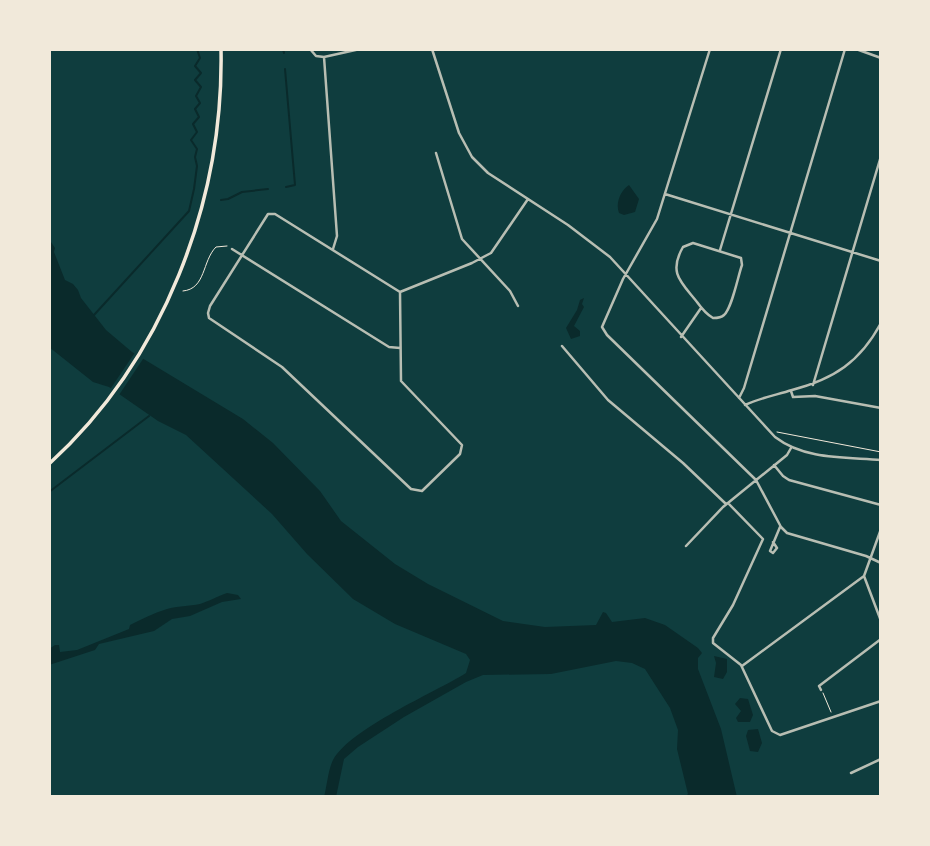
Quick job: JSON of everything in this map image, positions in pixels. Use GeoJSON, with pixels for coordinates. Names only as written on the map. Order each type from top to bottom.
{"type":"FeatureCollection","features":[{"type":"Feature","properties":{"kind":"main road"},"geometry":{"type":"LineString","coordinates":[[49,464],[98,412],[140,352],[172,292],[197,227],[217,132],[220,49]]}},
{"type":"Feature","properties":{"kind":"street"},"geometry":{"type":"LineString","coordinates":[[310,49],[316,56],[324,57],[360,49]]}},
{"type":"Feature","properties":{"kind":"street"},"geometry":{"type":"LineString","coordinates":[[432,49],[459,133],[466,148],[488,173],[585,237],[627,274],[681,337],[775,437],[791,448],[814,454],[881,460]]}},
{"type":"Feature","properties":{"kind":"street"},"geometry":{"type":"LineString","coordinates":[[710,49],[652,231],[603,323],[604,330],[756,480],[780,526],[787,533],[881,563]]}},
{"type":"Feature","properties":{"kind":"street"},"geometry":{"type":"LineString","coordinates":[[719,250],[781,49]]}},
{"type":"Feature","properties":{"kind":"street"},"geometry":{"type":"LineString","coordinates":[[739,398],[845,49]]}},
{"type":"Feature","properties":{"kind":"street"},"geometry":{"type":"LineString","coordinates":[[856,49],[881,58]]}},
{"type":"Feature","properties":{"kind":"street"},"geometry":{"type":"LineString","coordinates":[[324,57],[337,236],[333,249]]}},
{"type":"Feature","properties":{"kind":"street"},"geometry":{"type":"LineString","coordinates":[[436,153],[462,239],[510,291],[518,306]]}},
{"type":"Feature","properties":{"kind":"street"},"geometry":{"type":"LineString","coordinates":[[813,384],[881,156]]}},
{"type":"Feature","properties":{"kind":"street"},"geometry":{"type":"LineString","coordinates":[[665,194],[881,261]]}},
{"type":"Feature","properties":{"kind":"street"},"geometry":{"type":"LineString","coordinates":[[400,292],[491,253],[528,199]]}},
{"type":"Feature","properties":{"kind":"street"},"geometry":{"type":"LineString","coordinates":[[271,214],[333,249],[400,292],[401,377],[404,385],[462,445],[460,454],[420,492],[411,489],[282,367],[209,318],[208,313],[264,218],[271,214]]}},
{"type":"Feature","properties":{"kind":"street"},"geometry":{"type":"LineString","coordinates":[[689,243],[719,250],[739,256],[742,260],[730,306],[724,315],[716,318],[709,316],[701,308],[678,278],[676,266],[682,247],[689,243]]}},
{"type":"Feature","properties":{"kind":"street"},"geometry":{"type":"LineString","coordinates":[[232,249],[389,347],[400,348]]}},
{"type":"Feature","properties":{"kind":"street"},"geometry":{"type":"LineString","coordinates":[[681,337],[701,308]]}},
{"type":"Feature","properties":{"kind":"street"},"geometry":{"type":"LineString","coordinates":[[745,405],[821,382],[846,368],[864,349],[881,323]]}},
{"type":"Feature","properties":{"kind":"street"},"geometry":{"type":"LineString","coordinates":[[562,346],[608,400],[683,463],[763,539],[733,605],[713,638],[713,643],[742,666],[761,711],[775,734],[780,735],[881,701]]}},
{"type":"Feature","properties":{"kind":"street"},"geometry":{"type":"LineString","coordinates":[[791,391],[793,397],[815,396],[881,408]]}},
{"type":"Feature","properties":{"kind":"street"},"geometry":{"type":"LineString","coordinates":[[686,546],[727,504],[787,455],[791,448]]}},
{"type":"Feature","properties":{"kind":"street"},"geometry":{"type":"LineString","coordinates":[[774,465],[789,480],[881,505]]}},
{"type":"Feature","properties":{"kind":"street"},"geometry":{"type":"LineString","coordinates":[[773,542],[780,526]]}},
{"type":"Feature","properties":{"kind":"street"},"geometry":{"type":"LineString","coordinates":[[742,666],[864,576],[881,529]]}},
{"type":"Feature","properties":{"kind":"street"},"geometry":{"type":"LineString","coordinates":[[864,576],[881,621]]}},
{"type":"Feature","properties":{"kind":"street"},"geometry":{"type":"LineString","coordinates":[[821,690],[819,686],[881,639]]}},
{"type":"Feature","properties":{"kind":"street"},"geometry":{"type":"LineString","coordinates":[[851,773],[881,759]]}},
{"type":"Feature","properties":{"kind":"path"},"geometry":{"type":"LineString","coordinates":[[183,291],[195,288],[199,283],[208,258],[216,247],[227,245],[232,249]]}},
{"type":"Feature","properties":{"kind":"path"},"geometry":{"type":"LineString","coordinates":[[821,690],[833,717]]}},
{"type":"Feature","properties":{"kind":"water"},"geometry":{"type":"Polygon","coordinates":[[[629,185],[639,199],[635,212],[624,215],[619,213],[618,201],[629,185]]]}},
{"type":"Feature","properties":{"kind":"water"},"geometry":{"type":"Polygon","coordinates":[[[49,227],[54,252],[65,280],[78,290],[81,298],[106,330],[132,352],[243,419],[273,443],[320,491],[341,521],[395,564],[428,584],[503,621],[545,627],[596,625],[603,612],[612,622],[645,618],[665,625],[698,648],[702,653],[698,658],[698,669],[721,729],[737,797],[685,797],[688,794],[677,749],[678,730],[670,708],[645,669],[632,663],[616,661],[551,674],[483,675],[466,682],[358,747],[344,759],[336,797],[324,797],[331,764],[343,748],[394,712],[466,673],[470,660],[466,654],[395,624],[353,599],[307,554],[272,514],[186,435],[158,421],[109,387],[93,382],[49,347],[49,227]]]}},
{"type":"Feature","properties":{"kind":"water"},"geometry":{"type":"Polygon","coordinates":[[[584,298],[584,307],[574,326],[580,331],[580,336],[571,339],[566,328],[580,300],[584,298]]]}},
{"type":"Feature","properties":{"kind":"water"},"geometry":{"type":"Polygon","coordinates":[[[227,593],[238,595],[241,599],[222,602],[190,616],[172,619],[154,631],[99,644],[95,650],[49,665],[49,649],[55,645],[59,645],[60,652],[77,650],[129,629],[130,625],[157,612],[200,604],[227,593]]]}},
{"type":"Feature","properties":{"kind":"water"},"geometry":{"type":"Polygon","coordinates":[[[714,656],[727,659],[727,672],[723,679],[714,677],[714,656]]]}},
{"type":"Feature","properties":{"kind":"water"},"geometry":{"type":"Polygon","coordinates":[[[740,698],[748,699],[753,715],[750,722],[738,722],[736,718],[741,711],[735,704],[740,698]]]}},
{"type":"Feature","properties":{"kind":"water"},"geometry":{"type":"Polygon","coordinates":[[[758,729],[762,743],[758,752],[750,751],[746,736],[748,730],[758,729]]]}},
{"type":"Feature","properties":{"kind":"pier"},"geometry":{"type":"Polygon","coordinates":[[[136,351],[145,356],[117,398],[109,391],[136,351]]]}},
{"type":"Feature","properties":{"kind":"waterway"},"geometry":{"type":"LineString","coordinates":[[94,315],[189,211],[197,166],[197,149],[191,140],[197,132],[193,124],[199,117],[195,109],[200,103],[196,96],[201,87],[195,80],[201,73],[195,66],[200,58],[197,49]]}},
{"type":"Feature","properties":{"kind":"waterway"},"geometry":{"type":"LineString","coordinates":[[283,49],[284,53]]}},
{"type":"Feature","properties":{"kind":"waterway"},"geometry":{"type":"LineString","coordinates":[[285,69],[295,185],[286,187]]}},
{"type":"Feature","properties":{"kind":"waterway"},"geometry":{"type":"LineString","coordinates":[[221,200],[242,192],[268,189]]}},
{"type":"Feature","properties":{"kind":"waterway"},"geometry":{"type":"LineString","coordinates":[[49,492],[149,416]]}}]}
